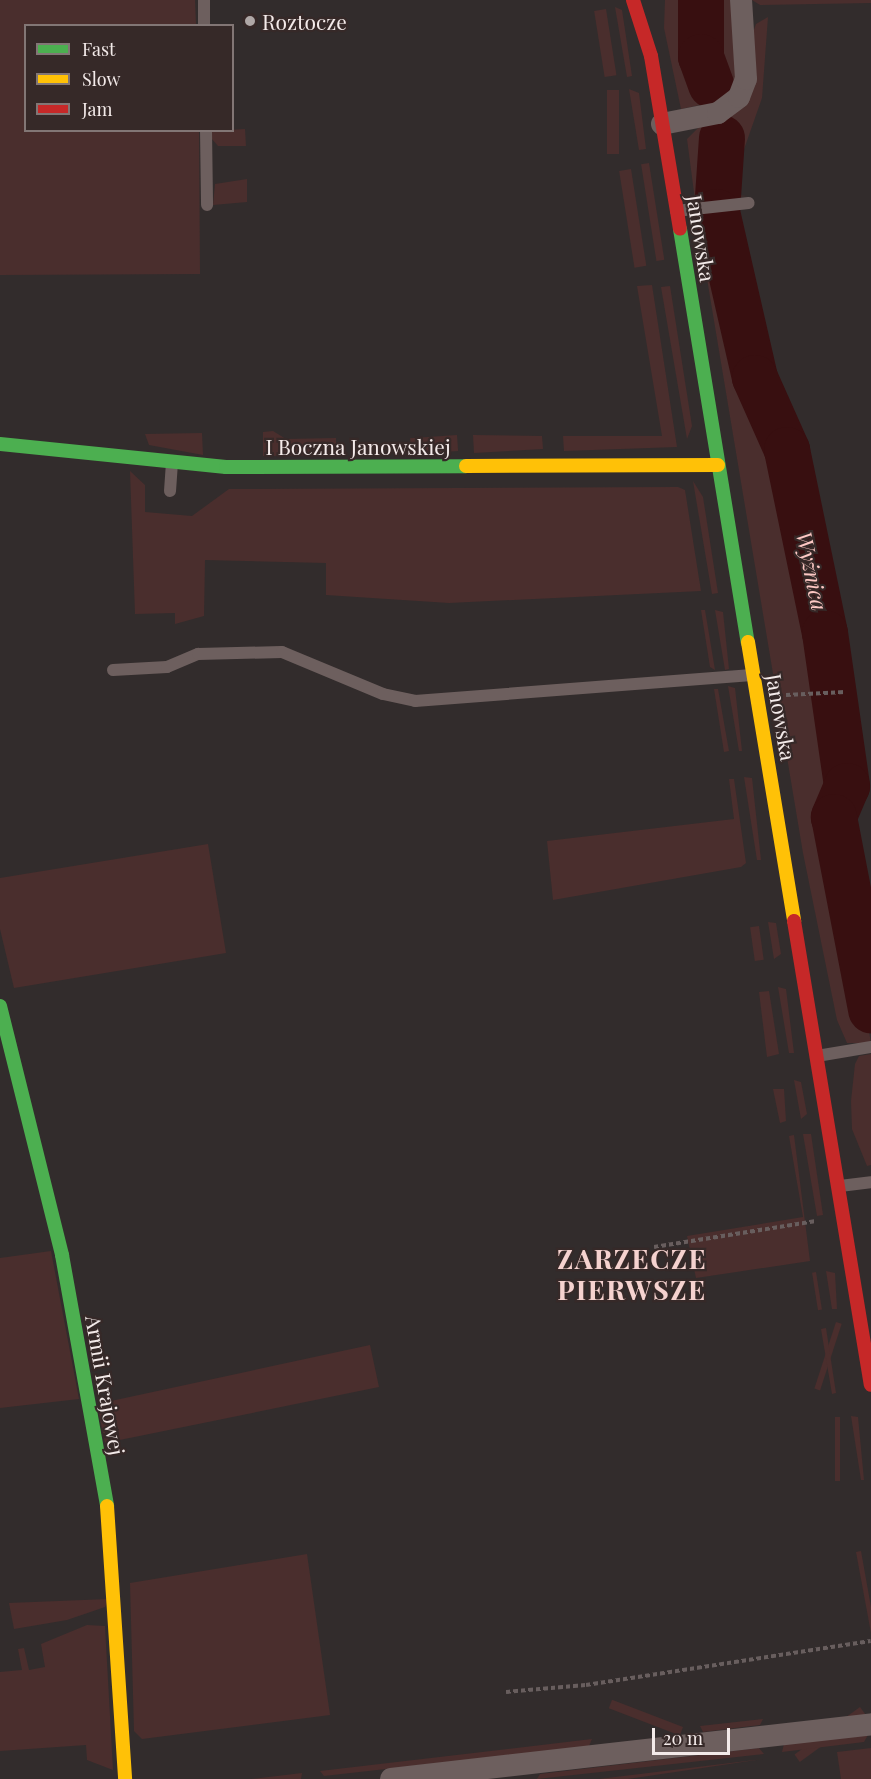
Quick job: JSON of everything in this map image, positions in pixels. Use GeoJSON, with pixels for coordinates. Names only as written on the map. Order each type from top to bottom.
{"type":"FeatureCollection","features":[{"type":"Feature","properties":{"kind":"street","name":"Janowska"},"geometry":{"type":"LineString","coordinates":[[633,0],[651,56],[871,1385]]}},
{"type":"Feature","properties":{"kind":"street"},"geometry":{"type":"LineString","coordinates":[[662,124],[718,113],[739,97],[746,79],[741,0]]}},
{"type":"Feature","properties":{"kind":"street","name":"Janowska"},"geometry":{"type":"LineString","coordinates":[[651,56],[652,7]]}},
{"type":"Feature","properties":{"kind":"street","name":"I Boczna Janowskiej"},"geometry":{"type":"LineString","coordinates":[[0,444],[226,467],[718,465]]}},
{"type":"Feature","properties":{"kind":"street","name":"Armii Krajowej"},"geometry":{"type":"LineString","coordinates":[[0,1006],[62,1255],[108,1514],[125,1779]]}},
{"type":"Feature","properties":{"kind":"street"},"geometry":{"type":"LineString","coordinates":[[391,1779],[871,1724]]}},
{"type":"Feature","properties":{"kind":"lane"},"geometry":{"type":"LineString","coordinates":[[204,0],[204,24]]}},
{"type":"Feature","properties":{"kind":"lane"},"geometry":{"type":"LineString","coordinates":[[206,132],[207,205]]}},
{"type":"Feature","properties":{"kind":"lane"},"geometry":{"type":"LineString","coordinates":[[676,211],[749,203]]}},
{"type":"Feature","properties":{"kind":"lane"},"geometry":{"type":"LineString","coordinates":[[170,491],[172,462]]}},
{"type":"Feature","properties":{"kind":"lane"},"geometry":{"type":"LineString","coordinates":[[113,670],[167,667],[198,654],[282,652],[383,694],[415,701],[753,675]]}},
{"type":"Feature","properties":{"kind":"lane"},"geometry":{"type":"LineString","coordinates":[[817,1056],[871,1047]]}},
{"type":"Feature","properties":{"kind":"lane"},"geometry":{"type":"LineString","coordinates":[[839,1186],[871,1182]]}},
{"type":"Feature","properties":{"kind":"lane"},"geometry":{"type":"LineString","coordinates":[[857,1295],[871,1293]]}},
{"type":"Feature","properties":{"kind":"path"},"geometry":{"type":"LineString","coordinates":[[757,697],[845,692]]}},
{"type":"Feature","properties":{"kind":"path"},"geometry":{"type":"LineString","coordinates":[[654,1247],[844,1216]]}},
{"type":"Feature","properties":{"kind":"path"},"geometry":{"type":"LineString","coordinates":[[506,1692],[586,1685],[871,1641]]}},
{"type":"Feature","properties":{"kind":"shaded area"},"geometry":{"type":"Polygon","coordinates":[[[0,0],[195,0],[196,24],[24,24],[24,132],[199,132],[200,274],[0,275],[0,0]]]}},
{"type":"Feature","properties":{"kind":"shaded area"},"geometry":{"type":"Polygon","coordinates":[[[665,0],[732,0],[737,80],[725,100],[681,109],[664,28],[665,0]]]}},
{"type":"Feature","properties":{"kind":"shaded area"},"geometry":{"type":"Polygon","coordinates":[[[752,0],[871,0],[871,3],[760,5],[752,0]]]}},
{"type":"Feature","properties":{"kind":"shaded area"},"geometry":{"type":"Polygon","coordinates":[[[615,7],[622,10],[632,76],[627,77],[615,7]]]}},
{"type":"Feature","properties":{"kind":"shaded area"},"geometry":{"type":"Polygon","coordinates":[[[606,9],[616,75],[605,77],[594,11],[606,9]]]}},
{"type":"Feature","properties":{"kind":"shaded area"},"geometry":{"type":"Polygon","coordinates":[[[768,17],[762,98],[728,195],[748,196],[695,200],[687,139],[700,126],[720,121],[756,24],[768,17]]]}},
{"type":"Feature","properties":{"kind":"shaded area"},"geometry":{"type":"Polygon","coordinates":[[[629,89],[639,93],[646,149],[639,150],[629,89]]]}},
{"type":"Feature","properties":{"kind":"shaded area"},"geometry":{"type":"Polygon","coordinates":[[[607,90],[619,90],[619,154],[607,154],[607,90]]]}},
{"type":"Feature","properties":{"kind":"shaded area"},"geometry":{"type":"Polygon","coordinates":[[[245,129],[246,146],[218,146],[212,139],[211,132],[234,132],[234,130],[245,129]]]}},
{"type":"Feature","properties":{"kind":"shaded area"},"geometry":{"type":"Polygon","coordinates":[[[649,163],[664,260],[656,261],[641,164],[649,163]]]}},
{"type":"Feature","properties":{"kind":"shaded area"},"geometry":{"type":"Polygon","coordinates":[[[631,169],[646,266],[634,268],[619,171],[631,169]]]}},
{"type":"Feature","properties":{"kind":"shaded area"},"geometry":{"type":"Polygon","coordinates":[[[247,179],[247,202],[213,205],[215,184],[247,179]]]}},
{"type":"Feature","properties":{"kind":"shaded area"},"geometry":{"type":"Polygon","coordinates":[[[704,213],[714,213],[753,379],[784,450],[822,636],[845,785],[831,816],[871,1043],[847,1043],[837,1020],[803,853],[697,219],[704,213]]]}},
{"type":"Feature","properties":{"kind":"shaded area"},"geometry":{"type":"Polygon","coordinates":[[[652,285],[677,447],[564,451],[563,436],[662,436],[637,286],[652,285]]]}},
{"type":"Feature","properties":{"kind":"shaded area"},"geometry":{"type":"Polygon","coordinates":[[[670,286],[692,426],[687,439],[661,287],[670,286]]]}},
{"type":"Feature","properties":{"kind":"shaded area"},"geometry":{"type":"Polygon","coordinates":[[[273,431],[286,439],[336,438],[336,455],[263,456],[263,432],[273,431]]]}},
{"type":"Feature","properties":{"kind":"shaded area"},"geometry":{"type":"Polygon","coordinates":[[[202,433],[203,455],[149,445],[145,434],[202,433]]]}},
{"type":"Feature","properties":{"kind":"shaded area"},"geometry":{"type":"Polygon","coordinates":[[[457,435],[458,451],[411,454],[410,438],[457,435]]]}},
{"type":"Feature","properties":{"kind":"shaded area"},"geometry":{"type":"Polygon","coordinates":[[[473,435],[542,436],[543,449],[474,453],[473,435]]]}},
{"type":"Feature","properties":{"kind":"shaded area"},"geometry":{"type":"Polygon","coordinates":[[[130,471],[145,485],[145,512],[192,516],[229,489],[678,487],[685,490],[701,591],[449,603],[326,595],[326,563],[205,560],[204,616],[175,624],[175,613],[135,614],[130,471]]]}},
{"type":"Feature","properties":{"kind":"shaded area"},"geometry":{"type":"Polygon","coordinates":[[[693,481],[703,497],[718,593],[712,594],[693,481]]]}},
{"type":"Feature","properties":{"kind":"shaded area"},"geometry":{"type":"Polygon","coordinates":[[[701,610],[705,610],[715,670],[710,667],[701,610]]]}},
{"type":"Feature","properties":{"kind":"shaded area"},"geometry":{"type":"Polygon","coordinates":[[[715,610],[723,612],[729,669],[725,670],[715,610]]]}},
{"type":"Feature","properties":{"kind":"shaded area"},"geometry":{"type":"Polygon","coordinates":[[[728,686],[735,688],[742,751],[739,751],[728,686]]]}},
{"type":"Feature","properties":{"kind":"shaded area"},"geometry":{"type":"Polygon","coordinates":[[[714,689],[718,689],[729,751],[724,752],[714,689]]]}},
{"type":"Feature","properties":{"kind":"shaded area"},"geometry":{"type":"Polygon","coordinates":[[[744,777],[752,778],[761,860],[757,860],[744,777]]]}},
{"type":"Feature","properties":{"kind":"shaded area"},"geometry":{"type":"Polygon","coordinates":[[[729,779],[734,779],[746,863],[741,867],[553,900],[547,841],[734,819],[729,779]]]}},
{"type":"Feature","properties":{"kind":"shaded area"},"geometry":{"type":"Polygon","coordinates":[[[208,844],[226,953],[14,988],[0,929],[0,878],[208,844]]]}},
{"type":"Feature","properties":{"kind":"shaded area"},"geometry":{"type":"Polygon","coordinates":[[[768,922],[776,923],[781,954],[774,959],[768,922]]]}},
{"type":"Feature","properties":{"kind":"shaded area"},"geometry":{"type":"Polygon","coordinates":[[[759,926],[764,960],[755,961],[750,927],[759,926]]]}},
{"type":"Feature","properties":{"kind":"shaded area"},"geometry":{"type":"Polygon","coordinates":[[[778,987],[786,989],[794,1053],[789,1053],[778,987]]]}},
{"type":"Feature","properties":{"kind":"shaded area"},"geometry":{"type":"Polygon","coordinates":[[[769,991],[779,1054],[767,1057],[759,992],[769,991]]]}},
{"type":"Feature","properties":{"kind":"shaded area"},"geometry":{"type":"Polygon","coordinates":[[[871,1054],[871,1165],[867,1166],[852,1129],[851,1101],[855,1064],[859,1056],[871,1054]]]}},
{"type":"Feature","properties":{"kind":"shaded area"},"geometry":{"type":"Polygon","coordinates":[[[794,1080],[801,1082],[807,1114],[801,1119],[794,1080]]]}},
{"type":"Feature","properties":{"kind":"shaded area"},"geometry":{"type":"Polygon","coordinates":[[[773,1089],[784,1089],[786,1121],[780,1123],[773,1089]]]}},
{"type":"Feature","properties":{"kind":"shaded area"},"geometry":{"type":"Polygon","coordinates":[[[803,1134],[811,1134],[823,1215],[817,1216],[803,1134]]]}},
{"type":"Feature","properties":{"kind":"shaded area"},"geometry":{"type":"Polygon","coordinates":[[[794,1135],[810,1261],[696,1278],[687,1236],[803,1217],[789,1136],[794,1135]]]}},
{"type":"Feature","properties":{"kind":"shaded area"},"geometry":{"type":"Polygon","coordinates":[[[51,1251],[79,1399],[0,1408],[0,1258],[51,1251]]]}},
{"type":"Feature","properties":{"kind":"shaded area"},"geometry":{"type":"Polygon","coordinates":[[[826,1271],[835,1273],[837,1309],[832,1309],[826,1271]]]}},
{"type":"Feature","properties":{"kind":"shaded area"},"geometry":{"type":"Polygon","coordinates":[[[816,1272],[822,1310],[818,1310],[812,1273],[816,1272]]]}},
{"type":"Feature","properties":{"kind":"shaded area"},"geometry":{"type":"Polygon","coordinates":[[[836,1322],[842,1324],[820,1390],[814,1389],[836,1322]]]}},
{"type":"Feature","properties":{"kind":"shaded area"},"geometry":{"type":"Polygon","coordinates":[[[826,1328],[836,1393],[832,1394],[821,1329],[826,1328]]]}},
{"type":"Feature","properties":{"kind":"shaded area"},"geometry":{"type":"Polygon","coordinates":[[[370,1345],[379,1387],[105,1443],[99,1414],[111,1401],[370,1345]]]}},
{"type":"Feature","properties":{"kind":"shaded area"},"geometry":{"type":"Polygon","coordinates":[[[851,1416],[858,1417],[864,1480],[861,1480],[851,1416]]]}},
{"type":"Feature","properties":{"kind":"shaded area"},"geometry":{"type":"Polygon","coordinates":[[[835,1417],[840,1417],[840,1481],[835,1481],[835,1417]]]}},
{"type":"Feature","properties":{"kind":"shaded area"},"geometry":{"type":"Polygon","coordinates":[[[861,1551],[871,1607],[871,1633],[856,1552],[861,1551]]]}},
{"type":"Feature","properties":{"kind":"shaded area"},"geometry":{"type":"Polygon","coordinates":[[[307,1554],[330,1715],[142,1739],[134,1731],[130,1583],[307,1554]]]}},
{"type":"Feature","properties":{"kind":"shaded area"},"geometry":{"type":"Polygon","coordinates":[[[109,1599],[105,1607],[67,1620],[14,1629],[9,1603],[109,1599]]]}},
{"type":"Feature","properties":{"kind":"shaded area"},"geometry":{"type":"Polygon","coordinates":[[[87,1625],[105,1626],[113,1770],[87,1760],[86,1745],[0,1751],[0,1672],[22,1670],[18,1649],[24,1648],[29,1670],[45,1667],[41,1644],[87,1625]]]}},
{"type":"Feature","properties":{"kind":"shaded area"},"geometry":{"type":"Polygon","coordinates":[[[612,1700],[683,1727],[680,1735],[609,1708],[612,1700]]]}},
{"type":"Feature","properties":{"kind":"shaded area"},"geometry":{"type":"Polygon","coordinates":[[[860,1707],[865,1714],[800,1762],[794,1755],[860,1707]]]}},
{"type":"Feature","properties":{"kind":"shaded area"},"geometry":{"type":"Polygon","coordinates":[[[763,1719],[760,1725],[703,1732],[700,1726],[763,1719]]]}},
{"type":"Feature","properties":{"kind":"shaded area"},"geometry":{"type":"Polygon","coordinates":[[[868,1735],[864,1742],[782,1752],[784,1744],[868,1735]]]}},
{"type":"Feature","properties":{"kind":"shaded area"},"geometry":{"type":"Polygon","coordinates":[[[592,1739],[589,1746],[324,1776],[320,1771],[592,1739]]]}},
{"type":"Feature","properties":{"kind":"shaded area"},"geometry":{"type":"Polygon","coordinates":[[[759,1748],[764,1754],[537,1779],[540,1774],[759,1748]]]}},
{"type":"Feature","properties":{"kind":"shaded area"},"geometry":{"type":"Polygon","coordinates":[[[871,1748],[871,1779],[841,1779],[837,1752],[871,1748]]]}},
{"type":"Feature","properties":{"kind":"shaded area"},"geometry":{"type":"Polygon","coordinates":[[[763,1759],[628,1779],[599,1779],[763,1759]]]}},
{"type":"Feature","properties":{"kind":"shaded area"},"geometry":{"type":"Polygon","coordinates":[[[302,1773],[301,1779],[251,1779],[302,1773]]]}},
{"type":"Feature","properties":{"kind":"waterway","name":"Wyżnica"},"geometry":{"type":"LineString","coordinates":[[701,0],[701,57],[711,85]]}},
{"type":"Feature","properties":{"kind":"waterway","name":"Wyżnica"},"geometry":{"type":"LineString","coordinates":[[722,138],[717,212],[755,378],[787,450],[825,633],[847,786],[834,817],[871,1010]]}},
{"type":"Feature","properties":{"kind":"traffic: fast"},"geometry":{"type":"LineString","coordinates":[[680,229],[748,642]]}},
{"type":"Feature","properties":{"kind":"traffic: fast"},"geometry":{"type":"LineString","coordinates":[[0,444],[226,467],[466,466]]}},
{"type":"Feature","properties":{"kind":"traffic: fast"},"geometry":{"type":"LineString","coordinates":[[0,1006],[62,1255],[107,1506]]}},
{"type":"Feature","properties":{"kind":"traffic: slow"},"geometry":{"type":"LineString","coordinates":[[466,466],[718,465]]}},
{"type":"Feature","properties":{"kind":"traffic: slow"},"geometry":{"type":"LineString","coordinates":[[748,642],[794,921]]}},
{"type":"Feature","properties":{"kind":"traffic: slow"},"geometry":{"type":"LineString","coordinates":[[107,1506],[125,1779]]}},
{"type":"Feature","properties":{"kind":"traffic: jam"},"geometry":{"type":"LineString","coordinates":[[633,0],[651,56],[680,229]]}},
{"type":"Feature","properties":{"kind":"traffic: jam"},"geometry":{"type":"LineString","coordinates":[[794,921],[871,1385]]}},
{"type":"Feature","properties":{"kind":"place","name":"Roztocze"},"geometry":{"type":"Point","coordinates":[250,21]}},
{"type":"Feature","properties":{"kind":"district","name":"ZARZECZE PIERWSZE"},"geometry":{"type":"Point","coordinates":[632,1274]}}]}
